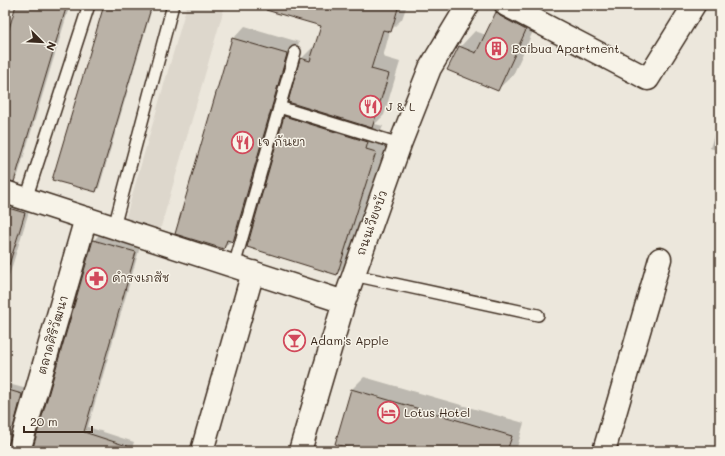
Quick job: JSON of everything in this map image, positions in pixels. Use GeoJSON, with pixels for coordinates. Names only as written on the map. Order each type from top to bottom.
{"type":"FeatureCollection","features":[{"type":"Feature","properties":{"kind":"street","name":"ถนนเวียงบัว"},"geometry":{"type":"LineString","coordinates":[[300,451],[344,302],[400,144],[430,68],[468,5]]}},
{"type":"Feature","properties":{"kind":"street"},"geometry":{"type":"LineString","coordinates":[[506,5],[648,79],[694,5]]}},
{"type":"Feature","properties":{"kind":"street"},"geometry":{"type":"LineString","coordinates":[[5,192],[344,302]]}},
{"type":"Feature","properties":{"kind":"street","name":"ตลาดศิริวัฒนา"},"geometry":{"type":"LineString","coordinates":[[19,451],[86,218]]}},
{"type":"Feature","properties":{"kind":"street"},"geometry":{"type":"LineString","coordinates":[[604,451],[660,259]]}},
{"type":"Feature","properties":{"kind":"street"},"geometry":{"type":"LineString","coordinates":[[202,451],[243,269]]}},
{"type":"Feature","properties":{"kind":"lane"},"geometry":{"type":"LineString","coordinates":[[26,199],[89,5]]}},
{"type":"Feature","properties":{"kind":"lane"},"geometry":{"type":"LineString","coordinates":[[114,228],[173,5]]}},
{"type":"Feature","properties":{"kind":"lane"},"geometry":{"type":"LineString","coordinates":[[243,269],[279,107],[295,52]]}},
{"type":"Feature","properties":{"kind":"lane"},"geometry":{"type":"LineString","coordinates":[[279,107],[400,144]]}},
{"type":"Feature","properties":{"kind":"lane"},"geometry":{"type":"LineString","coordinates":[[353,275],[538,316]]}},
{"type":"Feature","properties":{"kind":"shaded area"},"geometry":{"type":"Polygon","coordinates":[[[187,5],[225,5],[160,230],[125,220],[187,5]]]}},
{"type":"Feature","properties":{"kind":"building"},"geometry":{"type":"Polygon","coordinates":[[[16,5],[67,5],[14,182],[5,180],[5,42],[16,5]]]}},
{"type":"Feature","properties":{"kind":"building"},"geometry":{"type":"Polygon","coordinates":[[[104,5],[152,5],[96,192],[52,180],[104,5]]]}},
{"type":"Feature","properties":{"kind":"building"},"geometry":{"type":"Polygon","coordinates":[[[266,5],[399,5],[391,32],[383,30],[371,69],[389,74],[372,128],[288,102],[300,58],[310,61],[321,26],[266,10],[266,5]]]}},
{"type":"Feature","properties":{"kind":"building","name":"Baibua Apartment"},"geometry":{"type":"Polygon","coordinates":[[[496,12],[500,16],[526,30],[498,91],[447,70],[459,46],[476,53],[496,12]]]}},
{"type":"Feature","properties":{"kind":"building"},"geometry":{"type":"Polygon","coordinates":[[[232,38],[287,54],[233,242],[227,240],[224,249],[175,234],[232,38]]]}},
{"type":"Feature","properties":{"kind":"building"},"geometry":{"type":"Polygon","coordinates":[[[284,116],[368,142],[366,149],[376,152],[337,275],[247,247],[284,116]]]}},
{"type":"Feature","properties":{"kind":"building"},"geometry":{"type":"Polygon","coordinates":[[[5,207],[25,213],[9,265],[5,264],[5,207]]]}},
{"type":"Feature","properties":{"kind":"building"},"geometry":{"type":"Polygon","coordinates":[[[93,240],[136,252],[84,432],[130,447],[129,451],[32,451],[93,240]]]}},
{"type":"Feature","properties":{"kind":"building"},"geometry":{"type":"Polygon","coordinates":[[[5,389],[22,394],[7,451],[5,451],[5,389]]]}},
{"type":"Feature","properties":{"kind":"building","name":"Lotus Hotel"},"geometry":{"type":"Polygon","coordinates":[[[351,389],[512,436],[507,451],[358,451],[335,444],[351,389]]]}},
{"type":"Feature","properties":{"kind":"place","name":"Baibua Apartment"},"geometry":{"type":"Point","coordinates":[497,49]}},
{"type":"Feature","properties":{"kind":"place","name":"J & L"},"geometry":{"type":"Point","coordinates":[370,107]}},
{"type":"Feature","properties":{"kind":"place","name":"เจ กันยา"},"geometry":{"type":"Point","coordinates":[243,142]}},
{"type":"Feature","properties":{"kind":"place","name":"ดำรงเภสัช"},"geometry":{"type":"Point","coordinates":[96,278]}},
{"type":"Feature","properties":{"kind":"place","name":"Adam's Apple"},"geometry":{"type":"Point","coordinates":[295,341]}},
{"type":"Feature","properties":{"kind":"place","name":"Lotus Hotel"},"geometry":{"type":"Point","coordinates":[388,413]}}]}
